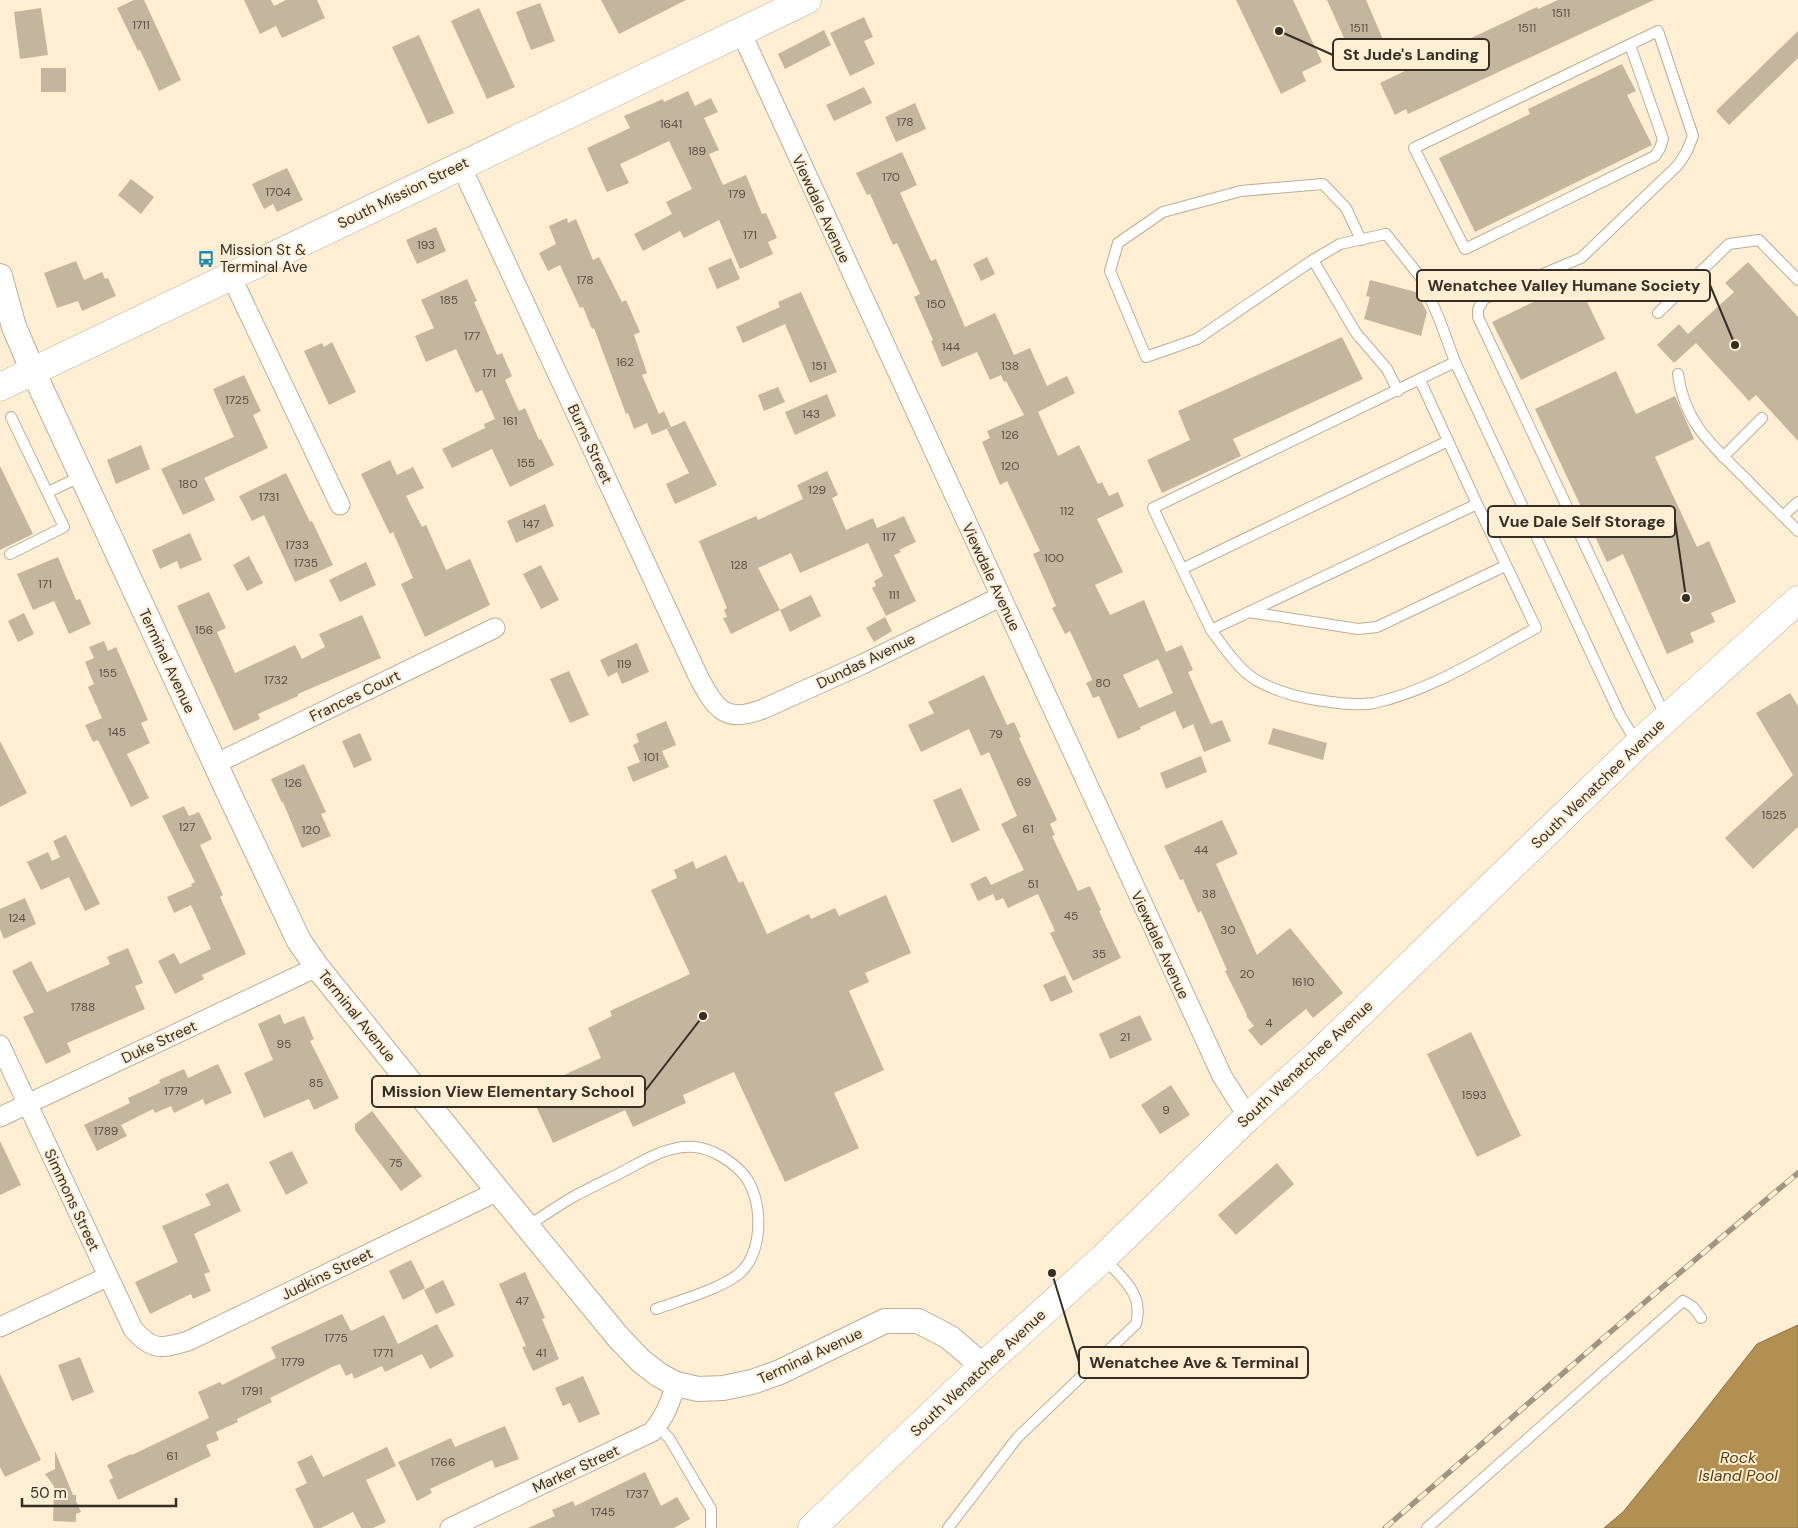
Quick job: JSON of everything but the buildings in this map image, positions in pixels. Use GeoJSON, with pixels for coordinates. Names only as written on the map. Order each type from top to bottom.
{"type":"FeatureCollection","features":[{"type":"Feature","properties":{"kind":"main road","name":"South Mission Street"},"geometry":{"type":"LineString","coordinates":[[0,387],[806,0]]}},
{"type":"Feature","properties":{"kind":"main road","name":"South Wenatchee Avenue"},"geometry":{"type":"LineString","coordinates":[[812,1528],[983,1366],[1103,1258],[1248,1117],[1317,1055],[1638,744],[1798,600]]}},
{"type":"Feature","properties":{"kind":"street","name":"Viewdale Avenue"},"geometry":{"type":"LineString","coordinates":[[741,32],[1222,1076],[1248,1117]]}},
{"type":"Feature","properties":{"kind":"street","name":"Burns Street"},"geometry":{"type":"LineString","coordinates":[[461,166],[699,678],[712,701],[721,711],[729,714]]}},
{"type":"Feature","properties":{"kind":"street","name":"Terminal Avenue"},"geometry":{"type":"LineString","coordinates":[[0,276],[14,327],[33,371],[299,941],[317,967],[618,1337],[641,1361],[659,1375],[676,1384],[698,1389],[723,1388],[752,1382],[780,1372],[885,1321],[918,1321],[949,1337],[983,1366]]}},
{"type":"Feature","properties":{"kind":"street"},"geometry":{"type":"LineString","coordinates":[[230,276],[340,505]]}},
{"type":"Feature","properties":{"kind":"street","name":"Dundas Avenue"},"geometry":{"type":"LineString","coordinates":[[729,714],[748,715],[762,709],[863,664],[1000,597]]}},
{"type":"Feature","properties":{"kind":"street","name":"Frances Court"},"geometry":{"type":"LineString","coordinates":[[215,764],[495,628]]}},
{"type":"Feature","properties":{"kind":"street","name":"Duke Street"},"geometry":{"type":"LineString","coordinates":[[0,1117],[317,967]]}},
{"type":"Feature","properties":{"kind":"street","name":"Simmons Street"},"geometry":{"type":"LineString","coordinates":[[0,1045],[132,1329],[143,1341],[154,1346]]}},
{"type":"Feature","properties":{"kind":"street","name":"Judkins Street"},"geometry":{"type":"LineString","coordinates":[[154,1346],[170,1346],[188,1341],[498,1191]]}},
{"type":"Feature","properties":{"kind":"street"},"geometry":{"type":"LineString","coordinates":[[0,1327],[107,1276]]}},
{"type":"Feature","properties":{"kind":"street","name":"Marker Street"},"geometry":{"type":"LineString","coordinates":[[450,1528],[635,1442],[652,1432],[670,1405],[676,1384]]}},
{"type":"Feature","properties":{"kind":"lane"},"geometry":{"type":"LineString","coordinates":[[1630,45],[1663,138],[1655,156],[1465,249],[1414,148],[1658,31],[1693,136],[1678,165],[1581,258],[1484,299],[1478,309],[1478,317],[1666,719]]}},
{"type":"Feature","properties":{"kind":"lane"},"geometry":{"type":"LineString","coordinates":[[1361,240],[1346,208],[1323,184],[1241,191],[1163,212],[1118,243],[1110,271],[1146,357],[1197,339],[1313,260],[1340,244],[1361,240],[1386,234],[1422,279],[1455,362],[1620,715],[1638,744]]}},
{"type":"Feature","properties":{"kind":"lane"},"geometry":{"type":"LineString","coordinates":[[1658,312],[1729,244],[1759,240],[1798,280]]}},
{"type":"Feature","properties":{"kind":"lane"},"geometry":{"type":"LineString","coordinates":[[1313,260],[1356,333],[1387,369],[1398,391]]}},
{"type":"Feature","properties":{"kind":"lane"},"geometry":{"type":"LineString","coordinates":[[1420,380],[1505,566],[1536,628],[1451,673],[1406,694],[1372,703],[1336,703],[1300,698],[1255,680],[1231,656],[1211,630],[1153,508],[1455,362]]}},
{"type":"Feature","properties":{"kind":"lane"},"geometry":{"type":"LineString","coordinates":[[1678,374],[1680,388],[1691,416],[1705,439],[1798,531]]}},
{"type":"Feature","properties":{"kind":"lane"},"geometry":{"type":"LineString","coordinates":[[10,554],[64,527],[11,417]]}},
{"type":"Feature","properties":{"kind":"lane"},"geometry":{"type":"LineString","coordinates":[[1723,457],[1762,418]]}},
{"type":"Feature","properties":{"kind":"lane"},"geometry":{"type":"LineString","coordinates":[[1182,569],[1448,441]]}},
{"type":"Feature","properties":{"kind":"lane"},"geometry":{"type":"LineString","coordinates":[[48,492],[82,476]]}},
{"type":"Feature","properties":{"kind":"lane"},"geometry":{"type":"LineString","coordinates":[[1783,516],[1798,502]]}},
{"type":"Feature","properties":{"kind":"lane"},"geometry":{"type":"LineString","coordinates":[[1211,630],[1477,504]]}},
{"type":"Feature","properties":{"kind":"lane"},"geometry":{"type":"LineString","coordinates":[[1249,612],[1358,629],[1377,627],[1505,566]]}},
{"type":"Feature","properties":{"kind":"lane"},"geometry":{"type":"LineString","coordinates":[[528,1226],[572,1197],[666,1150],[694,1147],[711,1150],[744,1175],[754,1197],[759,1220],[757,1240],[751,1259],[742,1272],[723,1284],[656,1309]]}},
{"type":"Feature","properties":{"kind":"lane"},"geometry":{"type":"LineString","coordinates":[[948,1528],[1017,1438],[1136,1324],[1139,1314],[1133,1290],[1103,1258]]}},
{"type":"Feature","properties":{"kind":"lane"},"geometry":{"type":"LineString","coordinates":[[1426,1528],[1683,1301],[1693,1307],[1701,1318]]}},
{"type":"Feature","properties":{"kind":"lane"},"geometry":{"type":"LineString","coordinates":[[657,1426],[669,1438],[710,1508],[711,1528]]}},
{"type":"Feature","properties":{"kind":"water","name":"Rock Island Pool"},"geometry":{"type":"Polygon","coordinates":[[[1798,1325],[1798,1528],[1604,1528],[1623,1512],[1757,1344],[1798,1325]]]}},
{"type":"Feature","properties":{"kind":"railway"},"geometry":{"type":"LineString","coordinates":[[1385,1528],[1645,1302],[1798,1173]]}},
{"type":"Feature","properties":{"kind":"place","name":"St Jude's Landing"},"geometry":{"type":"Point","coordinates":[1279,31]}},
{"type":"Feature","properties":{"kind":"place","name":"Mission St & Terminal Ave"},"geometry":{"type":"Point","coordinates":[206,259]}},
{"type":"Feature","properties":{"kind":"place","name":"Wenatchee Valley Humane Society"},"geometry":{"type":"Point","coordinates":[1735,345]}},
{"type":"Feature","properties":{"kind":"place","name":"Vue Dale Self Storage"},"geometry":{"type":"Point","coordinates":[1686,598]}},
{"type":"Feature","properties":{"kind":"place","name":"Mission View Elementary School"},"geometry":{"type":"Point","coordinates":[703,1016]}},
{"type":"Feature","properties":{"kind":"place","name":"Wenatchee Ave & Terminal"},"geometry":{"type":"Point","coordinates":[1052,1273]}}]}
